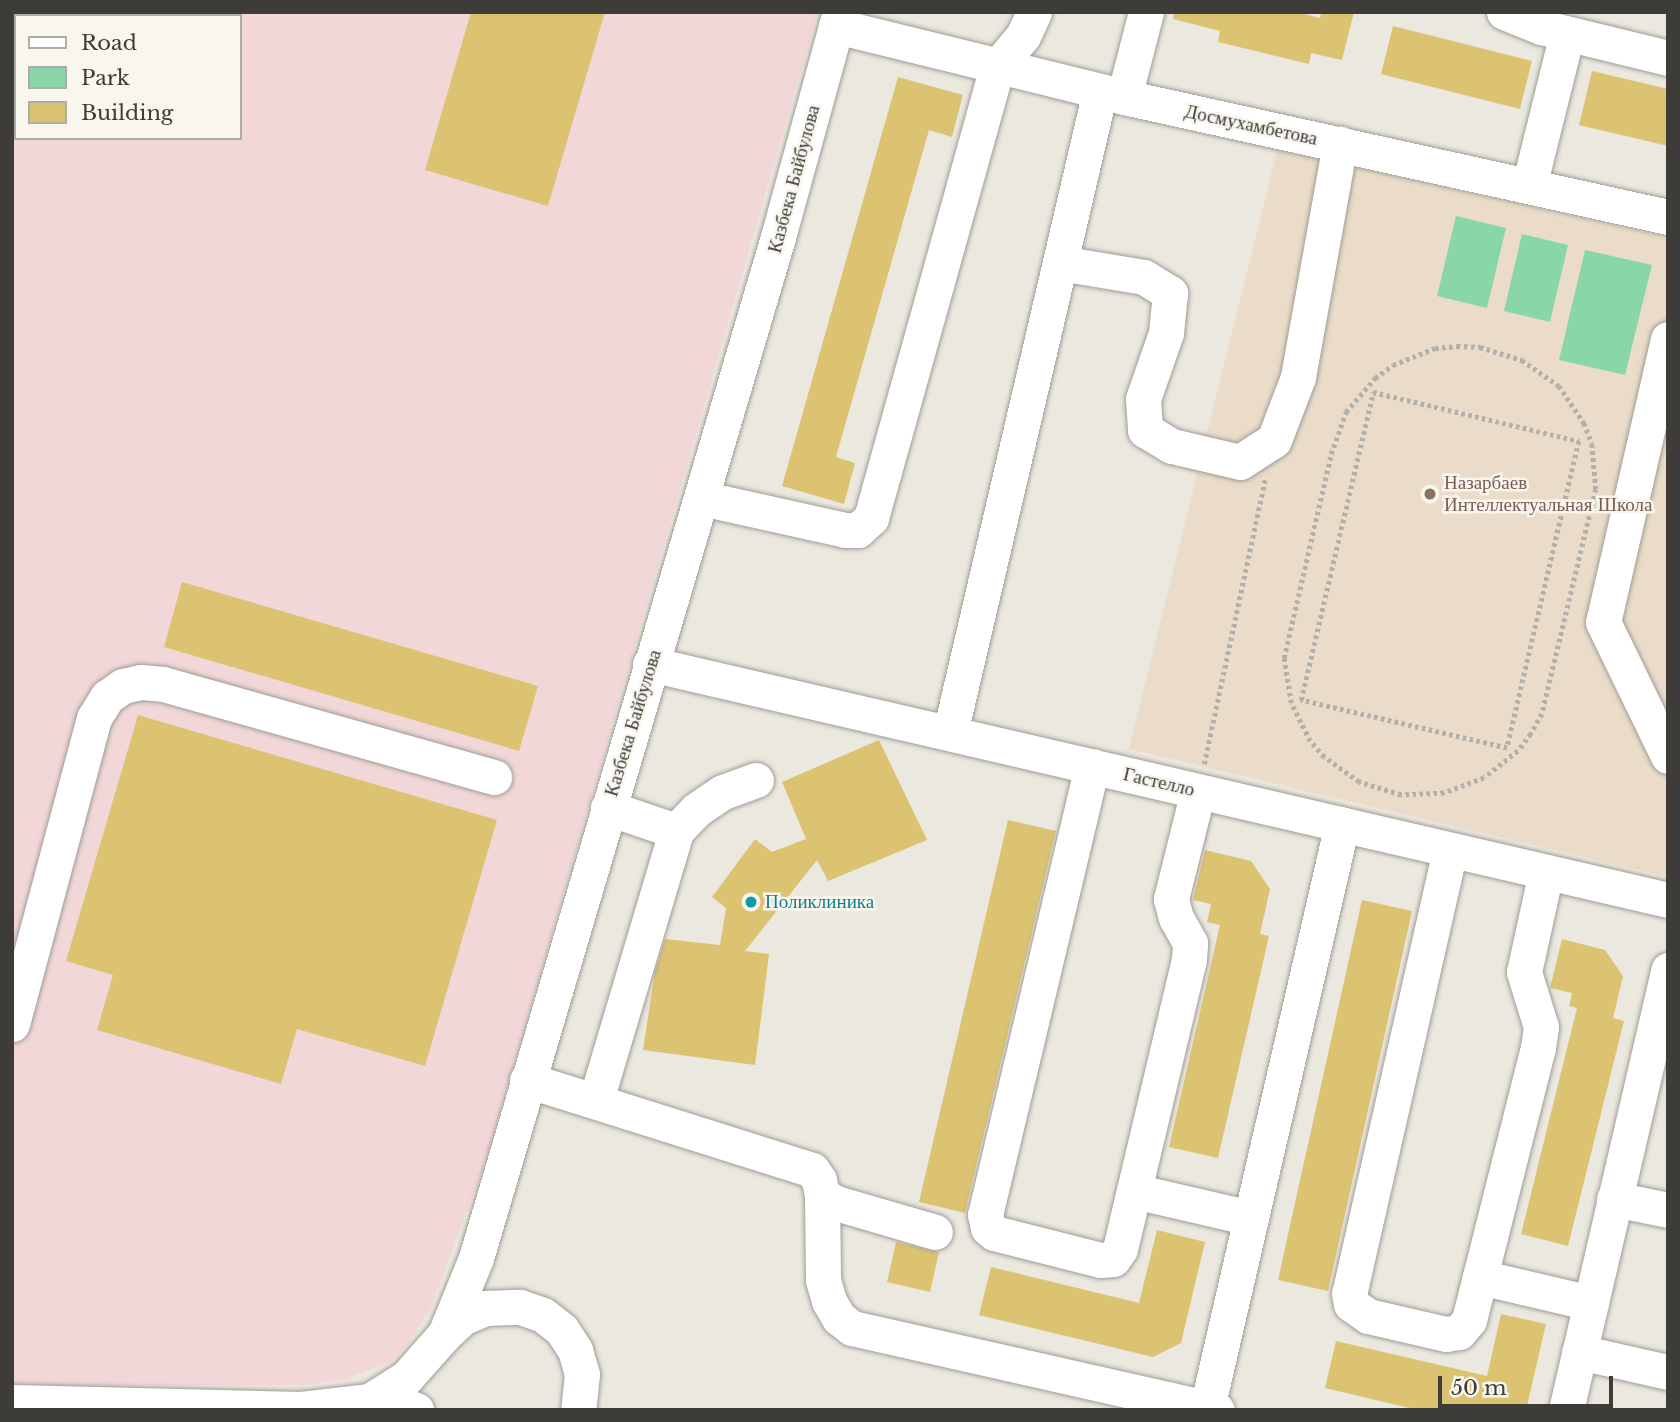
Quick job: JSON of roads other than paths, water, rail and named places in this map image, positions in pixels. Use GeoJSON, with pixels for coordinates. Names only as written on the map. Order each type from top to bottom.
{"type":"FeatureCollection","features":[{"type":"Feature","properties":{"kind":"street"},"geometry":{"type":"LineString","coordinates":[[701,498],[845,530],[858,530],[871,518],[997,67],[1023,36],[1034,12]]}},
{"type":"Feature","properties":{"kind":"street"},"geometry":{"type":"LineString","coordinates":[[950,733],[1060,263],[1112,94],[1146,12]]}},
{"type":"Feature","properties":{"kind":"street"},"geometry":{"type":"LineString","coordinates":[[1504,12],[1567,34],[1668,58]]}},
{"type":"Feature","properties":{"kind":"street","name":"Досмухамбетова"},"geometry":{"type":"LineString","coordinates":[[838,19],[997,67],[1668,217]]}},
{"type":"Feature","properties":{"kind":"street","name":"Казбека Байбулова"},"geometry":{"type":"LineString","coordinates":[[371,1400],[406,1378],[445,1334],[479,1245],[778,237],[838,19]]}},
{"type":"Feature","properties":{"kind":"street"},"geometry":{"type":"LineString","coordinates":[[1529,186],[1567,34]]}},
{"type":"Feature","properties":{"kind":"street"},"geometry":{"type":"LineString","coordinates":[[1060,263],[1144,276],[1170,293],[1166,333],[1143,399],[1145,430],[1172,446],[1240,462],[1274,440],[1298,377],[1340,144]]}},
{"type":"Feature","properties":{"kind":"street"},"geometry":{"type":"LineString","coordinates":[[1668,339],[1603,621],[1668,756]]}},
{"type":"Feature","properties":{"kind":"street","name":"Гастелло"},"geometry":{"type":"LineString","coordinates":[[650,664],[1668,900]]}},
{"type":"Feature","properties":{"kind":"street"},"geometry":{"type":"LineString","coordinates":[[12,1024],[94,718],[107,697],[123,686],[141,682],[163,684],[494,776]]}},
{"type":"Feature","properties":{"kind":"street"},"geometry":{"type":"LineString","coordinates":[[1092,766],[986,1222],[988,1228],[1001,1235],[1108,1261],[1114,1259],[1120,1249],[1190,952],[1190,943],[1171,899],[1198,791]]}},
{"type":"Feature","properties":{"kind":"street"},"geometry":{"type":"LineString","coordinates":[[596,1100],[676,831],[696,810],[723,792],[756,780]]}},
{"type":"Feature","properties":{"kind":"street"},"geometry":{"type":"LineString","coordinates":[[608,808],[676,831]]}},
{"type":"Feature","properties":{"kind":"street"},"geometry":{"type":"LineString","coordinates":[[527,1080],[812,1170],[820,1180],[822,1195],[823,1280],[834,1310],[852,1328],[1212,1409],[1251,1218],[1342,824]]}},
{"type":"Feature","properties":{"kind":"street"},"geometry":{"type":"LineString","coordinates":[[1450,850],[1349,1293],[1351,1304],[1368,1316],[1454,1334],[1469,1320],[1541,1038],[1541,1027],[1524,972],[1546,872]]}},
{"type":"Feature","properties":{"kind":"street"},"geometry":{"type":"LineString","coordinates":[[1566,1410],[1668,970]]}},
{"type":"Feature","properties":{"kind":"street"},"geometry":{"type":"LineString","coordinates":[[1134,1191],[1251,1218]]}},
{"type":"Feature","properties":{"kind":"street"},"geometry":{"type":"LineString","coordinates":[[822,1195],[836,1203],[936,1232]]}},
{"type":"Feature","properties":{"kind":"street"},"geometry":{"type":"LineString","coordinates":[[1614,1199],[1668,1210]]}},
{"type":"Feature","properties":{"kind":"street"},"geometry":{"type":"LineString","coordinates":[[479,1245],[485,1270],[494,1283],[562,1330],[579,1361],[598,1410]]}},
{"type":"Feature","properties":{"kind":"street"},"geometry":{"type":"LineString","coordinates":[[1480,1277],[1591,1303]]}},
{"type":"Feature","properties":{"kind":"street"},"geometry":{"type":"LineString","coordinates":[[432,1410],[428,1391],[429,1367],[445,1334],[463,1318],[485,1308],[508,1306],[532,1310]]}},
{"type":"Feature","properties":{"kind":"street"},"geometry":{"type":"LineString","coordinates":[[1579,1352],[1668,1371]]}},
{"type":"Feature","properties":{"kind":"street"},"geometry":{"type":"LineString","coordinates":[[578,1410],[582,1386],[579,1361]]}},
{"type":"Feature","properties":{"kind":"street"},"geometry":{"type":"LineString","coordinates":[[12,1402],[301,1409],[371,1400],[396,1402],[416,1410]]}},
{"type":"Feature","properties":{"kind":"place","name":"Назарбаев Интеллектуальная Школа"},"geometry":{"type":"Point","coordinates":[1430,494]}},
{"type":"Feature","properties":{"kind":"place","name":"Поликлиника"},"geometry":{"type":"Point","coordinates":[751,902]}}]}
